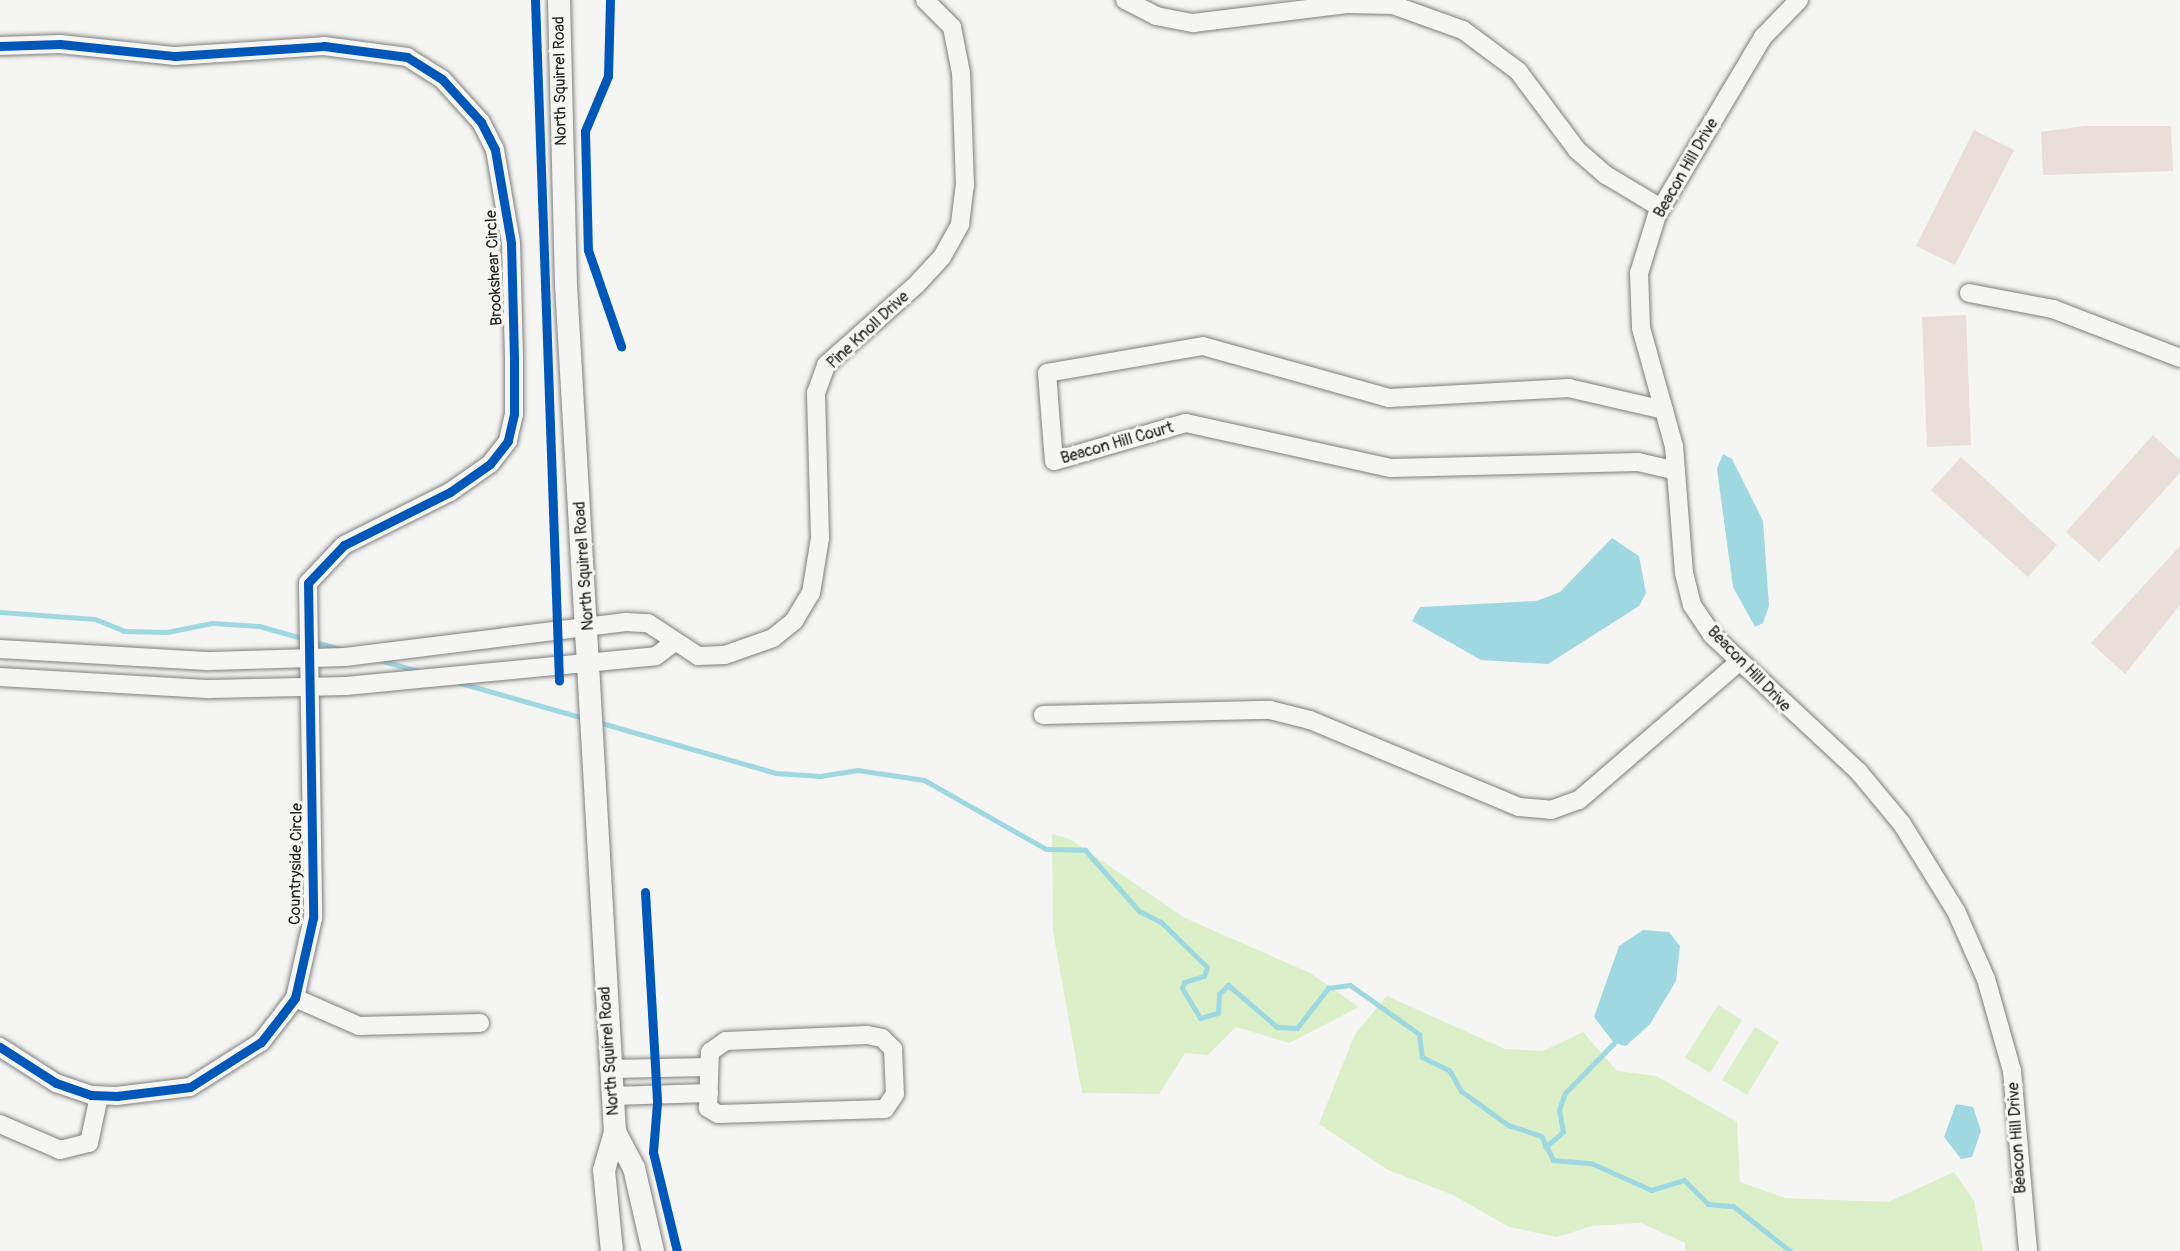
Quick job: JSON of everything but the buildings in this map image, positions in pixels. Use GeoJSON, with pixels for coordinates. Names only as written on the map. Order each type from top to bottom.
{"type":"FeatureCollection","features":[{"type":"Feature","properties":{"kind":"street","name":"North Squirrel Road"},"geometry":{"type":"LineString","coordinates":[[559,0],[566,285],[588,624],[615,1132],[604,1170],[612,1251]]}},
{"type":"Feature","properties":{"kind":"street","name":"Pine Knoll Drive"},"geometry":{"type":"LineString","coordinates":[[588,624],[648,623],[673,643],[698,656],[725,655],[773,638],[794,621],[811,593],[820,538],[815,409],[826,365],[916,285],[942,257],[960,224],[965,186],[961,73],[952,27],[925,0]]}},
{"type":"Feature","properties":{"kind":"street"},"geometry":{"type":"LineString","coordinates":[[1125,0],[1156,16],[1193,23],[1288,7],[1394,2],[1463,30],[1490,46],[1543,99],[1577,150],[1661,208]]}},
{"type":"Feature","properties":{"kind":"street","name":"Beacon Hill Drive"},"geometry":{"type":"LineString","coordinates":[[1799,0],[1763,37],[1661,208],[1639,273],[1641,328],[1664,410],[1676,471],[1692,605],[1739,662],[1858,771],[1902,824],[1956,911],[1986,979],[2012,1071],[2028,1251]]}},
{"type":"Feature","properties":{"kind":"street","name":"Brookshear Circle"},"geometry":{"type":"LineString","coordinates":[[0,46],[60,44],[175,56],[324,46],[407,57],[442,79],[481,122],[495,150],[511,243],[514,414],[508,441],[490,464],[450,492],[344,545],[324,560],[308,583],[307,673]]}},
{"type":"Feature","properties":{"kind":"street"},"geometry":{"type":"LineString","coordinates":[[1969,293],[2063,312],[2180,358]]}},
{"type":"Feature","properties":{"kind":"street","name":"Beacon Hill Court"},"geometry":{"type":"LineString","coordinates":[[1664,410],[1569,388],[1389,398],[1203,346],[1047,373],[1054,461],[1186,423],[1391,468],[1638,462],[1676,471]]}},
{"type":"Feature","properties":{"kind":"street"},"geometry":{"type":"LineString","coordinates":[[0,677],[211,689],[588,624]]}},
{"type":"Feature","properties":{"kind":"street"},"geometry":{"type":"LineString","coordinates":[[0,649],[211,661],[307,673],[656,656],[673,643]]}},
{"type":"Feature","properties":{"kind":"street"},"geometry":{"type":"LineString","coordinates":[[1043,715],[1270,710],[1310,720],[1519,807],[1551,810],[1579,800],[1739,662]]}},
{"type":"Feature","properties":{"kind":"street","name":"Countryside Circle"},"geometry":{"type":"LineString","coordinates":[[0,1047],[56,1083],[99,1096],[190,1087],[261,1042],[294,998],[313,918],[307,673]]}},
{"type":"Feature","properties":{"kind":"street"},"geometry":{"type":"LineString","coordinates":[[294,998],[359,1026],[480,1023]]}},
{"type":"Feature","properties":{"kind":"street"},"geometry":{"type":"LineString","coordinates":[[874,1036],[893,1049],[895,1094],[885,1109],[718,1114],[708,1108],[708,1067],[710,1052],[726,1041],[874,1036]]}},
{"type":"Feature","properties":{"kind":"street"},"geometry":{"type":"LineString","coordinates":[[610,1069],[708,1067]]}},
{"type":"Feature","properties":{"kind":"street"},"geometry":{"type":"LineString","coordinates":[[612,1096],[709,1093]]}},
{"type":"Feature","properties":{"kind":"street"},"geometry":{"type":"LineString","coordinates":[[0,1124],[60,1150],[89,1143],[99,1096]]}},
{"type":"Feature","properties":{"kind":"street","name":"North Squirrel Road"},"geometry":{"type":"LineString","coordinates":[[615,1132],[634,1167],[652,1251]]}},
{"type":"Feature","properties":{"kind":"street"},"geometry":{"type":"LineString","coordinates":[[609,1225],[629,1218],[647,1228]]}},
{"type":"Feature","properties":{"kind":"green space"},"geometry":{"type":"Polygon","coordinates":[[[1052,834],[1070,839],[1185,918],[1310,973],[1359,1007],[1289,1043],[1236,1027],[1208,1055],[1185,1053],[1159,1094],[1082,1093],[1053,931],[1052,834]]]}},
{"type":"Feature","properties":{"kind":"green space"},"geometry":{"type":"Polygon","coordinates":[[[1387,996],[1505,1049],[1543,1051],[1583,1032],[1617,1071],[1656,1076],[1737,1122],[1740,1182],[1785,1198],[1888,1202],[1954,1172],[1974,1201],[1983,1251],[1685,1251],[1685,1243],[1641,1223],[1592,1226],[1557,1237],[1509,1227],[1453,1195],[1388,1170],[1319,1124],[1355,1034],[1387,996]]]}},
{"type":"Feature","properties":{"kind":"green space"},"geometry":{"type":"Polygon","coordinates":[[[1718,1005],[1742,1020],[1710,1073],[1685,1058],[1718,1005]]]}},
{"type":"Feature","properties":{"kind":"green space"},"geometry":{"type":"Polygon","coordinates":[[[1755,1027],[1779,1042],[1747,1095],[1722,1080],[1755,1027]]]}},
{"type":"Feature","properties":{"kind":"water"},"geometry":{"type":"Polygon","coordinates":[[[1723,454],[1732,459],[1763,521],[1769,606],[1763,623],[1755,627],[1733,587],[1717,469],[1723,454]]]}},
{"type":"Feature","properties":{"kind":"water"},"geometry":{"type":"Polygon","coordinates":[[[1612,538],[1639,556],[1646,593],[1639,606],[1548,664],[1481,660],[1412,621],[1420,607],[1536,601],[1560,592],[1612,538]]]}},
{"type":"Feature","properties":{"kind":"water"},"geometry":{"type":"Polygon","coordinates":[[[1643,930],[1669,932],[1680,946],[1676,981],[1650,1024],[1626,1046],[1614,1043],[1594,1017],[1619,946],[1643,930]]]}},
{"type":"Feature","properties":{"kind":"water"},"geometry":{"type":"Polygon","coordinates":[[[1956,1104],[1973,1107],[1981,1131],[1972,1157],[1961,1159],[1944,1137],[1956,1104]]]}},
{"type":"Feature","properties":{"kind":"waterway"},"geometry":{"type":"LineString","coordinates":[[0,612],[95,619],[124,631],[167,632],[212,623],[259,626],[344,650]]}},
{"type":"Feature","properties":{"kind":"waterway"},"geometry":{"type":"LineString","coordinates":[[379,660],[422,672]]}},
{"type":"Feature","properties":{"kind":"waterway"},"geometry":{"type":"LineString","coordinates":[[457,682],[587,719]]}},
{"type":"Feature","properties":{"kind":"waterway"},"geometry":{"type":"LineString","coordinates":[[598,722],[776,773],[820,776],[857,770],[924,780],[1046,849],[1085,850],[1139,911],[1161,922],[1207,967],[1204,976],[1184,982],[1182,988],[1200,1018],[1218,1013],[1219,994],[1228,985],[1277,1027],[1297,1028],[1328,988],[1350,985],[1419,1034],[1422,1057],[1449,1070],[1461,1091],[1508,1125],[1541,1136],[1553,1160],[1591,1163],[1651,1190],[1684,1180],[1708,1204],[1733,1206],[1790,1251]]}},
{"type":"Feature","properties":{"kind":"waterway"},"geometry":{"type":"LineString","coordinates":[[1545,1147],[1563,1132],[1559,1110],[1565,1093],[1614,1043]]}},
{"type":"Feature","properties":{"kind":"cycle path"},"geometry":{"type":"LineString","coordinates":[[535,0],[559,681]]}},
{"type":"Feature","properties":{"kind":"cycle path"},"geometry":{"type":"LineString","coordinates":[[610,0],[608,76],[585,131],[588,250],[621,346]]}},
{"type":"Feature","properties":{"kind":"cycle path"},"geometry":{"type":"LineString","coordinates":[[0,46],[60,44],[175,56],[324,46],[407,57],[442,79],[481,122],[495,150],[511,243],[514,361],[514,414],[508,441],[490,464],[450,492],[344,545],[308,583],[313,918],[295,998],[261,1042],[190,1087],[117,1096],[91,1095],[56,1083],[0,1047]]}},
{"type":"Feature","properties":{"kind":"cycle path"},"geometry":{"type":"LineString","coordinates":[[645,892],[657,1103],[653,1152],[677,1251]]}}]}
